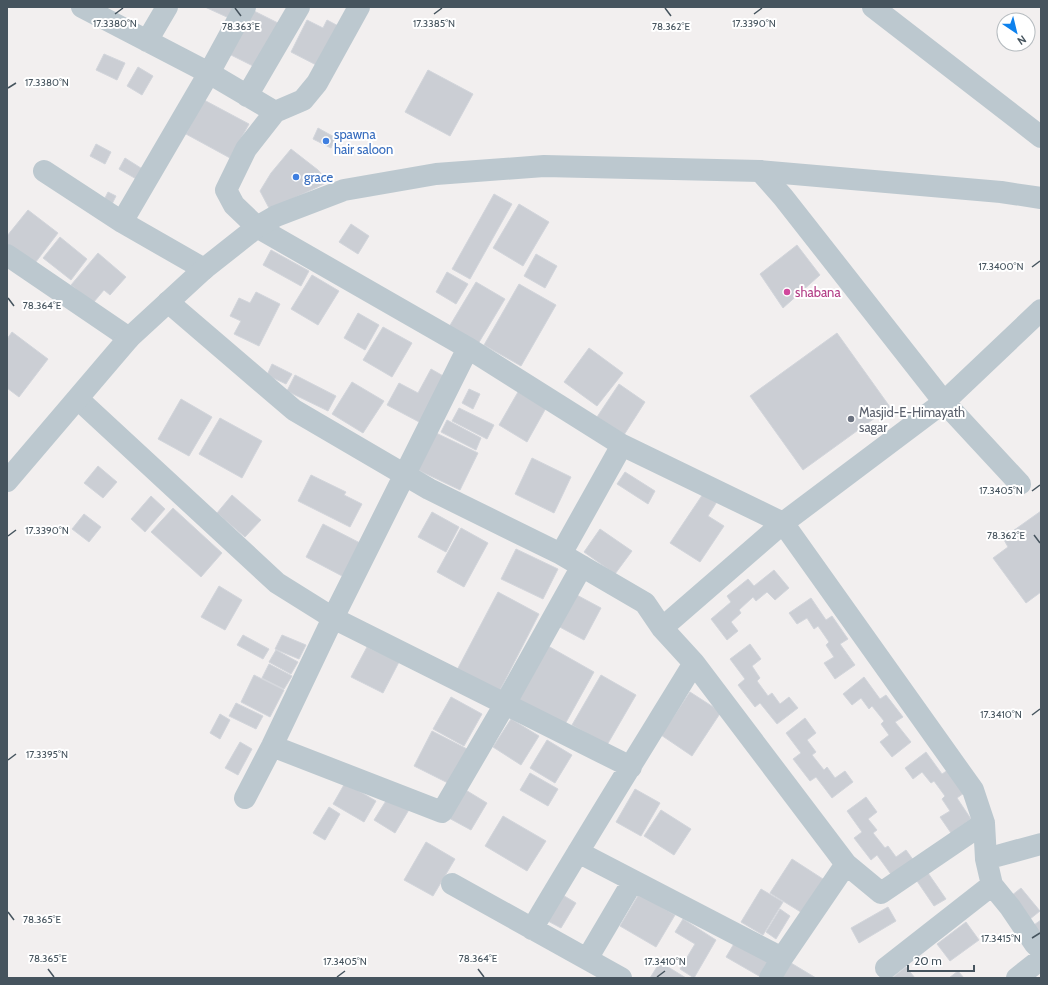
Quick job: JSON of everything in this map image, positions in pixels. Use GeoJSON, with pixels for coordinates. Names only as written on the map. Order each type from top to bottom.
{"type":"FeatureCollection","features":[{"type":"Feature","properties":{"kind":"street"},"geometry":{"type":"LineString","coordinates":[[82,7],[209,73],[275,112]]}},
{"type":"Feature","properties":{"kind":"street"},"geometry":{"type":"LineString","coordinates":[[147,41],[167,7]]}},
{"type":"Feature","properties":{"kind":"street"},"geometry":{"type":"LineString","coordinates":[[122,222],[209,73],[244,7]]}},
{"type":"Feature","properties":{"kind":"street"},"geometry":{"type":"LineString","coordinates":[[247,96],[299,7]]}},
{"type":"Feature","properties":{"kind":"street"},"geometry":{"type":"LineString","coordinates":[[359,7],[317,83],[303,100],[275,112],[246,149],[226,190],[234,205],[257,227],[468,348],[622,445],[783,523],[973,790],[984,823],[986,859],[992,886],[1010,907],[1035,944],[1041,950]]}},
{"type":"Feature","properties":{"kind":"street"},"geometry":{"type":"LineString","coordinates":[[873,7],[1041,137]]}},
{"type":"Feature","properties":{"kind":"street"},"geometry":{"type":"LineString","coordinates":[[7,481],[129,338],[204,269],[257,227],[276,216],[344,190],[436,174],[544,166],[760,170],[1001,192],[1041,198]]}},
{"type":"Feature","properties":{"kind":"street"},"geometry":{"type":"LineString","coordinates":[[760,170],[783,197],[944,402],[1020,484]]}},
{"type":"Feature","properties":{"kind":"street"},"geometry":{"type":"LineString","coordinates":[[44,171],[122,222],[204,269]]}},
{"type":"Feature","properties":{"kind":"street"},"geometry":{"type":"LineString","coordinates":[[7,255],[129,338]]}},
{"type":"Feature","properties":{"kind":"street"},"geometry":{"type":"LineString","coordinates":[[168,302],[294,410],[429,489],[561,554],[646,603],[662,628],[694,662],[846,864],[881,893],[984,823]]}},
{"type":"Feature","properties":{"kind":"street"},"geometry":{"type":"LineString","coordinates":[[662,628],[783,523],[944,402],[1041,310]]}},
{"type":"Feature","properties":{"kind":"street"},"geometry":{"type":"LineString","coordinates":[[244,798],[272,746],[333,618],[468,348]]}},
{"type":"Feature","properties":{"kind":"street"},"geometry":{"type":"LineString","coordinates":[[78,399],[277,583],[333,618],[631,767]]}},
{"type":"Feature","properties":{"kind":"street"},"geometry":{"type":"LineString","coordinates":[[561,554],[622,445]]}},
{"type":"Feature","properties":{"kind":"street"},"geometry":{"type":"LineString","coordinates":[[272,746],[442,812],[505,704],[582,566]]}},
{"type":"Feature","properties":{"kind":"street"},"geometry":{"type":"LineString","coordinates":[[532,929],[694,662]]}},
{"type":"Feature","properties":{"kind":"street"},"geometry":{"type":"LineString","coordinates":[[986,859],[1041,844]]}},
{"type":"Feature","properties":{"kind":"street"},"geometry":{"type":"LineString","coordinates":[[578,852],[782,958]]}},
{"type":"Feature","properties":{"kind":"street"},"geometry":{"type":"LineString","coordinates":[[770,978],[846,864]]}},
{"type":"Feature","properties":{"kind":"street"},"geometry":{"type":"LineString","coordinates":[[588,959],[633,881]]}},
{"type":"Feature","properties":{"kind":"street"},"geometry":{"type":"LineString","coordinates":[[452,884],[621,978]]}},
{"type":"Feature","properties":{"kind":"street"},"geometry":{"type":"LineString","coordinates":[[886,968],[992,886]]}},
{"type":"Feature","properties":{"kind":"street"},"geometry":{"type":"LineString","coordinates":[[1017,978],[1041,959]]}},
{"type":"Feature","properties":{"kind":"building"},"geometry":{"type":"Polygon","coordinates":[[[205,7],[235,7],[229,18],[205,7]]]}},
{"type":"Feature","properties":{"kind":"building"},"geometry":{"type":"Polygon","coordinates":[[[246,7],[282,25],[259,69],[223,51],[246,7]]]}},
{"type":"Feature","properties":{"kind":"building"},"geometry":{"type":"Polygon","coordinates":[[[307,20],[323,28],[327,20],[344,29],[324,69],[291,52],[307,20]]]}},
{"type":"Feature","properties":{"kind":"building"},"geometry":{"type":"Polygon","coordinates":[[[104,54],[125,63],[117,80],[96,70],[104,54]]]}},
{"type":"Feature","properties":{"kind":"building"},"geometry":{"type":"Polygon","coordinates":[[[138,67],[153,76],[142,95],[127,86],[138,67]]]}},
{"type":"Feature","properties":{"kind":"building"},"geometry":{"type":"Polygon","coordinates":[[[428,70],[473,94],[450,136],[405,112],[428,70]]]}},
{"type":"Feature","properties":{"kind":"building"},"geometry":{"type":"Polygon","coordinates":[[[204,100],[249,124],[230,158],[186,134],[204,100]]]}},
{"type":"Feature","properties":{"kind":"building"},"geometry":{"type":"Polygon","coordinates":[[[318,128],[336,138],[331,148],[313,139],[318,128]]]}},
{"type":"Feature","properties":{"kind":"building"},"geometry":{"type":"Polygon","coordinates":[[[96,144],[111,152],[105,164],[90,156],[96,144]]]}},
{"type":"Feature","properties":{"kind":"building","name":"grace"},"geometry":{"type":"Polygon","coordinates":[[[291,149],[318,170],[328,182],[269,208],[260,191],[271,173],[291,149]]]}},
{"type":"Feature","properties":{"kind":"building"},"geometry":{"type":"Polygon","coordinates":[[[125,158],[144,170],[138,180],[119,169],[125,158]]]}},
{"type":"Feature","properties":{"kind":"building"},"geometry":{"type":"Polygon","coordinates":[[[108,192],[116,196],[112,204],[104,200],[108,192]]]}},
{"type":"Feature","properties":{"kind":"building"},"geometry":{"type":"Polygon","coordinates":[[[494,194],[512,204],[470,279],[452,269],[494,194]]]}},
{"type":"Feature","properties":{"kind":"building"},"geometry":{"type":"Polygon","coordinates":[[[519,204],[549,222],[523,266],[493,248],[519,204]]]}},
{"type":"Feature","properties":{"kind":"building"},"geometry":{"type":"Polygon","coordinates":[[[28,210],[58,233],[32,267],[7,247],[7,236],[28,210]]]}},
{"type":"Feature","properties":{"kind":"building"},"geometry":{"type":"Polygon","coordinates":[[[351,224],[369,236],[358,254],[339,242],[351,224]]]}},
{"type":"Feature","properties":{"kind":"building"},"geometry":{"type":"Polygon","coordinates":[[[60,237],[87,259],[71,280],[43,258],[60,237]]]}},
{"type":"Feature","properties":{"kind":"building","name":"shabana"},"geometry":{"type":"Polygon","coordinates":[[[797,245],[820,275],[783,308],[760,274],[797,245]]]}},
{"type":"Feature","properties":{"kind":"building"},"geometry":{"type":"Polygon","coordinates":[[[271,250],[309,271],[301,286],[263,265],[271,250]]]}},
{"type":"Feature","properties":{"kind":"building"},"geometry":{"type":"Polygon","coordinates":[[[98,253],[126,277],[110,295],[104,290],[93,303],[71,285],[98,253]]]}},
{"type":"Feature","properties":{"kind":"building"},"geometry":{"type":"Polygon","coordinates":[[[536,254],[557,266],[545,288],[524,276],[536,254]]]}},
{"type":"Feature","properties":{"kind":"building"},"geometry":{"type":"Polygon","coordinates":[[[447,272],[468,284],[456,304],[436,292],[447,272]]]}},
{"type":"Feature","properties":{"kind":"building"},"geometry":{"type":"Polygon","coordinates":[[[312,275],[339,291],[318,325],[291,309],[312,275]]]}},
{"type":"Feature","properties":{"kind":"building"},"geometry":{"type":"Polygon","coordinates":[[[476,282],[505,299],[478,344],[449,327],[476,282]]]}},
{"type":"Feature","properties":{"kind":"building"},"geometry":{"type":"Polygon","coordinates":[[[519,284],[556,305],[521,366],[484,345],[519,284]]]}},
{"type":"Feature","properties":{"kind":"building"},"geometry":{"type":"Polygon","coordinates":[[[256,292],[280,304],[259,346],[234,334],[241,321],[230,316],[239,298],[250,303],[256,292]]]}},
{"type":"Feature","properties":{"kind":"building"},"geometry":{"type":"Polygon","coordinates":[[[358,313],[379,325],[365,350],[344,338],[358,313]]]}},
{"type":"Feature","properties":{"kind":"building"},"geometry":{"type":"Polygon","coordinates":[[[383,327],[412,343],[392,377],[363,360],[383,327]]]}},
{"type":"Feature","properties":{"kind":"building"},"geometry":{"type":"Polygon","coordinates":[[[12,332],[48,359],[19,397],[7,388],[7,339],[12,332]]]}},
{"type":"Feature","properties":{"kind":"building"},"geometry":{"type":"Polygon","coordinates":[[[837,333],[890,407],[803,470],[750,396],[837,333]]]}},
{"type":"Feature","properties":{"kind":"building"},"geometry":{"type":"Polygon","coordinates":[[[589,348],[623,373],[597,406],[564,382],[589,348]]]}},
{"type":"Feature","properties":{"kind":"building"},"geometry":{"type":"Polygon","coordinates":[[[272,364],[292,374],[286,384],[267,375],[272,364]]]}},
{"type":"Feature","properties":{"kind":"building"},"geometry":{"type":"Polygon","coordinates":[[[431,369],[445,377],[421,423],[387,405],[399,383],[418,393],[431,369]]]}},
{"type":"Feature","properties":{"kind":"building"},"geometry":{"type":"Polygon","coordinates":[[[295,375],[336,396],[328,411],[287,391],[295,375]]]}},
{"type":"Feature","properties":{"kind":"building"},"geometry":{"type":"Polygon","coordinates":[[[352,382],[384,401],[363,433],[332,414],[352,382]]]}},
{"type":"Feature","properties":{"kind":"building"},"geometry":{"type":"Polygon","coordinates":[[[619,384],[645,402],[622,438],[595,420],[619,384]]]}},
{"type":"Feature","properties":{"kind":"building"},"geometry":{"type":"Polygon","coordinates":[[[469,389],[480,394],[473,409],[462,403],[469,389]]]}},
{"type":"Feature","properties":{"kind":"building"},"geometry":{"type":"Polygon","coordinates":[[[518,392],[546,408],[527,442],[499,425],[518,392]]]}},
{"type":"Feature","properties":{"kind":"building"},"geometry":{"type":"Polygon","coordinates":[[[181,399],[212,417],[189,456],[158,439],[181,399]]]}},
{"type":"Feature","properties":{"kind":"building"},"geometry":{"type":"Polygon","coordinates":[[[459,408],[494,425],[487,439],[452,421],[459,408]]]}},
{"type":"Feature","properties":{"kind":"building"},"geometry":{"type":"Polygon","coordinates":[[[220,418],[262,441],[242,478],[199,454],[220,418]]]}},
{"type":"Feature","properties":{"kind":"building"},"geometry":{"type":"Polygon","coordinates":[[[447,420],[481,438],[476,450],[441,432],[447,420]]]}},
{"type":"Feature","properties":{"kind":"building"},"geometry":{"type":"Polygon","coordinates":[[[436,433],[478,453],[460,490],[418,470],[436,433]]]}},
{"type":"Feature","properties":{"kind":"building"},"geometry":{"type":"Polygon","coordinates":[[[532,458],[571,477],[554,513],[515,494],[532,458]]]}},
{"type":"Feature","properties":{"kind":"building"},"geometry":{"type":"Polygon","coordinates":[[[98,466],[117,482],[103,498],[84,483],[98,466]]]}},
{"type":"Feature","properties":{"kind":"building"},"geometry":{"type":"Polygon","coordinates":[[[625,472],[655,491],[648,504],[617,484],[625,472]]]}},
{"type":"Feature","properties":{"kind":"building"},"geometry":{"type":"Polygon","coordinates":[[[311,475],[346,492],[344,495],[362,504],[350,527],[298,501],[311,475]]]}},
{"type":"Feature","properties":{"kind":"building"},"geometry":{"type":"Polygon","coordinates":[[[705,491],[718,500],[708,516],[724,526],[700,562],[670,543],[705,491]]]}},
{"type":"Feature","properties":{"kind":"building"},"geometry":{"type":"Polygon","coordinates":[[[232,495],[261,520],[245,537],[217,513],[232,495]]]}},
{"type":"Feature","properties":{"kind":"building"},"geometry":{"type":"Polygon","coordinates":[[[151,496],[165,509],[145,532],[131,519],[151,496]]]}},
{"type":"Feature","properties":{"kind":"building"},"geometry":{"type":"Polygon","coordinates":[[[173,508],[222,553],[201,577],[151,532],[173,508]]]}},
{"type":"Feature","properties":{"kind":"building"},"geometry":{"type":"Polygon","coordinates":[[[1041,511],[1041,592],[1026,603],[993,558],[1008,547],[1003,538],[1041,511]]]}},
{"type":"Feature","properties":{"kind":"building"},"geometry":{"type":"Polygon","coordinates":[[[432,512],[459,527],[446,552],[418,537],[432,512]]]}},
{"type":"Feature","properties":{"kind":"building"},"geometry":{"type":"Polygon","coordinates":[[[84,514],[101,527],[89,542],[72,529],[84,514]]]}},
{"type":"Feature","properties":{"kind":"building"},"geometry":{"type":"Polygon","coordinates":[[[323,524],[362,544],[344,577],[306,557],[323,524]]]}},
{"type":"Feature","properties":{"kind":"building"},"geometry":{"type":"Polygon","coordinates":[[[461,528],[488,543],[464,587],[437,572],[461,528]]]}},
{"type":"Feature","properties":{"kind":"building"},"geometry":{"type":"Polygon","coordinates":[[[600,529],[632,551],[615,574],[584,552],[600,529]]]}},
{"type":"Feature","properties":{"kind":"building"},"geometry":{"type":"Polygon","coordinates":[[[516,549],[558,569],[543,599],[501,579],[516,549]]]}},
{"type":"Feature","properties":{"kind":"building"},"geometry":{"type":"Polygon","coordinates":[[[774,570],[789,588],[775,600],[767,592],[756,601],[753,597],[739,610],[741,613],[731,622],[738,631],[727,640],[711,619],[731,602],[727,596],[748,579],[754,586],[774,570]]]}},
{"type":"Feature","properties":{"kind":"building"},"geometry":{"type":"Polygon","coordinates":[[[219,586],[242,600],[225,630],[201,617],[219,586]]]}},
{"type":"Feature","properties":{"kind":"building"},"geometry":{"type":"Polygon","coordinates":[[[498,592],[539,614],[499,692],[457,670],[498,592]]]}},
{"type":"Feature","properties":{"kind":"building"},"geometry":{"type":"Polygon","coordinates":[[[573,593],[601,608],[584,640],[556,625],[573,593]]]}},
{"type":"Feature","properties":{"kind":"building"},"geometry":{"type":"Polygon","coordinates":[[[811,598],[826,620],[832,616],[848,639],[840,644],[855,665],[835,679],[824,663],[834,657],[826,645],[829,642],[818,626],[814,629],[807,618],[797,624],[789,613],[811,598]]]}},
{"type":"Feature","properties":{"kind":"building"},"geometry":{"type":"Polygon","coordinates":[[[243,635],[269,649],[263,659],[237,645],[243,635]]]}},
{"type":"Feature","properties":{"kind":"building"},"geometry":{"type":"Polygon","coordinates":[[[282,635],[306,645],[299,659],[275,649],[282,635]]]}},
{"type":"Feature","properties":{"kind":"building"},"geometry":{"type":"Polygon","coordinates":[[[750,644],[761,659],[752,666],[760,678],[757,681],[768,696],[772,693],[780,704],[789,697],[798,708],[777,724],[760,703],[755,707],[738,685],[745,679],[730,659],[750,644]]]}},
{"type":"Feature","properties":{"kind":"building"},"geometry":{"type":"Polygon","coordinates":[[[548,646],[594,672],[564,726],[517,701],[548,646]]]}},
{"type":"Feature","properties":{"kind":"building"},"geometry":{"type":"Polygon","coordinates":[[[367,647],[399,662],[383,693],[351,677],[367,647]]]}},
{"type":"Feature","properties":{"kind":"building"},"geometry":{"type":"Polygon","coordinates":[[[276,650],[298,662],[291,674],[269,662],[276,650]]]}},
{"type":"Feature","properties":{"kind":"building"},"geometry":{"type":"Polygon","coordinates":[[[269,664],[292,676],[284,689],[262,678],[269,664]]]}},
{"type":"Feature","properties":{"kind":"building"},"geometry":{"type":"Polygon","coordinates":[[[254,675],[284,690],[270,717],[241,702],[254,675]]]}},
{"type":"Feature","properties":{"kind":"building"},"geometry":{"type":"Polygon","coordinates":[[[601,675],[636,695],[607,745],[572,725],[601,675]]]}},
{"type":"Feature","properties":{"kind":"building"},"geometry":{"type":"Polygon","coordinates":[[[864,677],[880,699],[886,695],[903,717],[895,722],[911,742],[892,757],[880,742],[889,735],[881,724],[884,721],[872,706],[869,709],[861,698],[852,705],[843,694],[864,677]]]}},
{"type":"Feature","properties":{"kind":"building"},"geometry":{"type":"Polygon","coordinates":[[[690,692],[721,712],[692,756],[661,735],[690,692]]]}},
{"type":"Feature","properties":{"kind":"building"},"geometry":{"type":"Polygon","coordinates":[[[451,697],[482,714],[464,746],[433,729],[451,697]]]}},
{"type":"Feature","properties":{"kind":"building"},"geometry":{"type":"Polygon","coordinates":[[[236,703],[263,716],[256,729],[229,716],[236,703]]]}},
{"type":"Feature","properties":{"kind":"building"},"geometry":{"type":"Polygon","coordinates":[[[220,714],[230,720],[220,739],[210,733],[220,714]]]}},
{"type":"Feature","properties":{"kind":"building"},"geometry":{"type":"Polygon","coordinates":[[[805,718],[816,733],[807,740],[816,752],[812,755],[824,770],[827,767],[835,778],[845,771],[853,782],[832,798],[816,777],[810,781],[793,759],[801,753],[786,733],[805,718]]]}},
{"type":"Feature","properties":{"kind":"building"},"geometry":{"type":"Polygon","coordinates":[[[511,719],[539,736],[521,765],[493,747],[511,719]]]}},
{"type":"Feature","properties":{"kind":"building"},"geometry":{"type":"Polygon","coordinates":[[[432,731],[469,750],[452,785],[414,766],[432,731]]]}},
{"type":"Feature","properties":{"kind":"building"},"geometry":{"type":"Polygon","coordinates":[[[547,740],[572,755],[555,783],[530,768],[547,740]]]}},
{"type":"Feature","properties":{"kind":"building"},"geometry":{"type":"Polygon","coordinates":[[[240,742],[252,749],[238,775],[225,768],[240,742]]]}},
{"type":"Feature","properties":{"kind":"building"},"geometry":{"type":"Polygon","coordinates":[[[926,752],[942,774],[948,770],[964,793],[957,798],[971,819],[951,833],[940,817],[950,811],[942,799],[945,796],[934,781],[931,783],[922,772],[913,779],[905,768],[926,752]]]}},
{"type":"Feature","properties":{"kind":"building"},"geometry":{"type":"Polygon","coordinates":[[[530,773],[558,789],[548,806],[520,790],[530,773]]]}},
{"type":"Feature","properties":{"kind":"building"},"geometry":{"type":"Polygon","coordinates":[[[345,783],[376,801],[364,822],[333,804],[345,783]]]}},
{"type":"Feature","properties":{"kind":"building"},"geometry":{"type":"Polygon","coordinates":[[[464,789],[487,803],[471,830],[447,817],[464,789]]]}},
{"type":"Feature","properties":{"kind":"building"},"geometry":{"type":"Polygon","coordinates":[[[635,789],[660,803],[641,836],[616,822],[635,789]]]}},
{"type":"Feature","properties":{"kind":"building"},"geometry":{"type":"Polygon","coordinates":[[[389,796],[410,808],[395,833],[374,820],[389,796]]]}},
{"type":"Feature","properties":{"kind":"building"},"geometry":{"type":"Polygon","coordinates":[[[866,797],[877,812],[868,819],[877,830],[873,833],[885,848],[888,846],[896,857],[906,850],[914,861],[893,877],[877,855],[871,860],[854,838],[862,832],[847,811],[866,797]]]}},
{"type":"Feature","properties":{"kind":"building"},"geometry":{"type":"Polygon","coordinates":[[[329,807],[340,814],[325,840],[313,833],[329,807]]]}},
{"type":"Feature","properties":{"kind":"building"},"geometry":{"type":"Polygon","coordinates":[[[661,810],[691,829],[674,855],[644,836],[661,810]]]}},
{"type":"Feature","properties":{"kind":"building"},"geometry":{"type":"Polygon","coordinates":[[[503,816],[546,841],[527,871],[485,846],[503,816]]]}},
{"type":"Feature","properties":{"kind":"building"},"geometry":{"type":"Polygon","coordinates":[[[426,842],[455,859],[433,896],[404,880],[426,842]]]}},
{"type":"Feature","properties":{"kind":"building"},"geometry":{"type":"Polygon","coordinates":[[[792,859],[826,881],[804,914],[770,893],[792,859]]]}},
{"type":"Feature","properties":{"kind":"building"},"geometry":{"type":"Polygon","coordinates":[[[928,873],[946,899],[934,906],[917,881],[928,873]]]}},
{"type":"Feature","properties":{"kind":"building"},"geometry":{"type":"Polygon","coordinates":[[[1021,888],[1040,911],[1030,919],[1011,896],[1021,888]]]}},
{"type":"Feature","properties":{"kind":"building"},"geometry":{"type":"Polygon","coordinates":[[[761,889],[783,902],[763,935],[741,922],[761,889]]]}},
{"type":"Feature","properties":{"kind":"building"},"geometry":{"type":"Polygon","coordinates":[[[561,894],[576,903],[561,928],[546,920],[561,894]]]}},
{"type":"Feature","properties":{"kind":"building"},"geometry":{"type":"Polygon","coordinates":[[[639,894],[675,915],[656,947],[620,926],[639,894]]]}},
{"type":"Feature","properties":{"kind":"building"},"geometry":{"type":"Polygon","coordinates":[[[888,907],[896,921],[859,943],[851,928],[888,907]]]}},
{"type":"Feature","properties":{"kind":"building"},"geometry":{"type":"Polygon","coordinates":[[[780,909],[790,916],[776,939],[766,932],[780,909]]]}},
{"type":"Feature","properties":{"kind":"building"},"geometry":{"type":"Polygon","coordinates":[[[683,919],[716,940],[694,978],[680,969],[695,944],[675,932],[683,919]]]}},
{"type":"Feature","properties":{"kind":"building"},"geometry":{"type":"Polygon","coordinates":[[[1041,920],[1041,941],[1031,927],[1041,920]]]}},
{"type":"Feature","properties":{"kind":"building"},"geometry":{"type":"Polygon","coordinates":[[[966,922],[979,940],[950,961],[937,944],[966,922]]]}},
{"type":"Feature","properties":{"kind":"building"},"geometry":{"type":"Polygon","coordinates":[[[738,937],[771,956],[759,976],[726,957],[738,937]]]}},
{"type":"Feature","properties":{"kind":"building"},"geometry":{"type":"Polygon","coordinates":[[[660,962],[686,978],[650,978],[660,962]]]}},
{"type":"Feature","properties":{"kind":"building"},"geometry":{"type":"Polygon","coordinates":[[[791,963],[816,978],[782,978],[791,963]]]}},
{"type":"Feature","properties":{"kind":"building"},"geometry":{"type":"Polygon","coordinates":[[[906,967],[915,978],[892,978],[906,967]]]}},
{"type":"Feature","properties":{"kind":"building"},"geometry":{"type":"Polygon","coordinates":[[[958,971],[964,978],[949,978],[958,971]]]}},
{"type":"Feature","properties":{"kind":"place","name":"spawna hair saloon"},"geometry":{"type":"Point","coordinates":[326,141]}},
{"type":"Feature","properties":{"kind":"place","name":"grace"},"geometry":{"type":"Point","coordinates":[296,177]}},
{"type":"Feature","properties":{"kind":"place","name":"shabana"},"geometry":{"type":"Point","coordinates":[787,292]}},
{"type":"Feature","properties":{"kind":"place","name":"Masjid-E-Himayath sagar"},"geometry":{"type":"Point","coordinates":[851,419]}}]}
